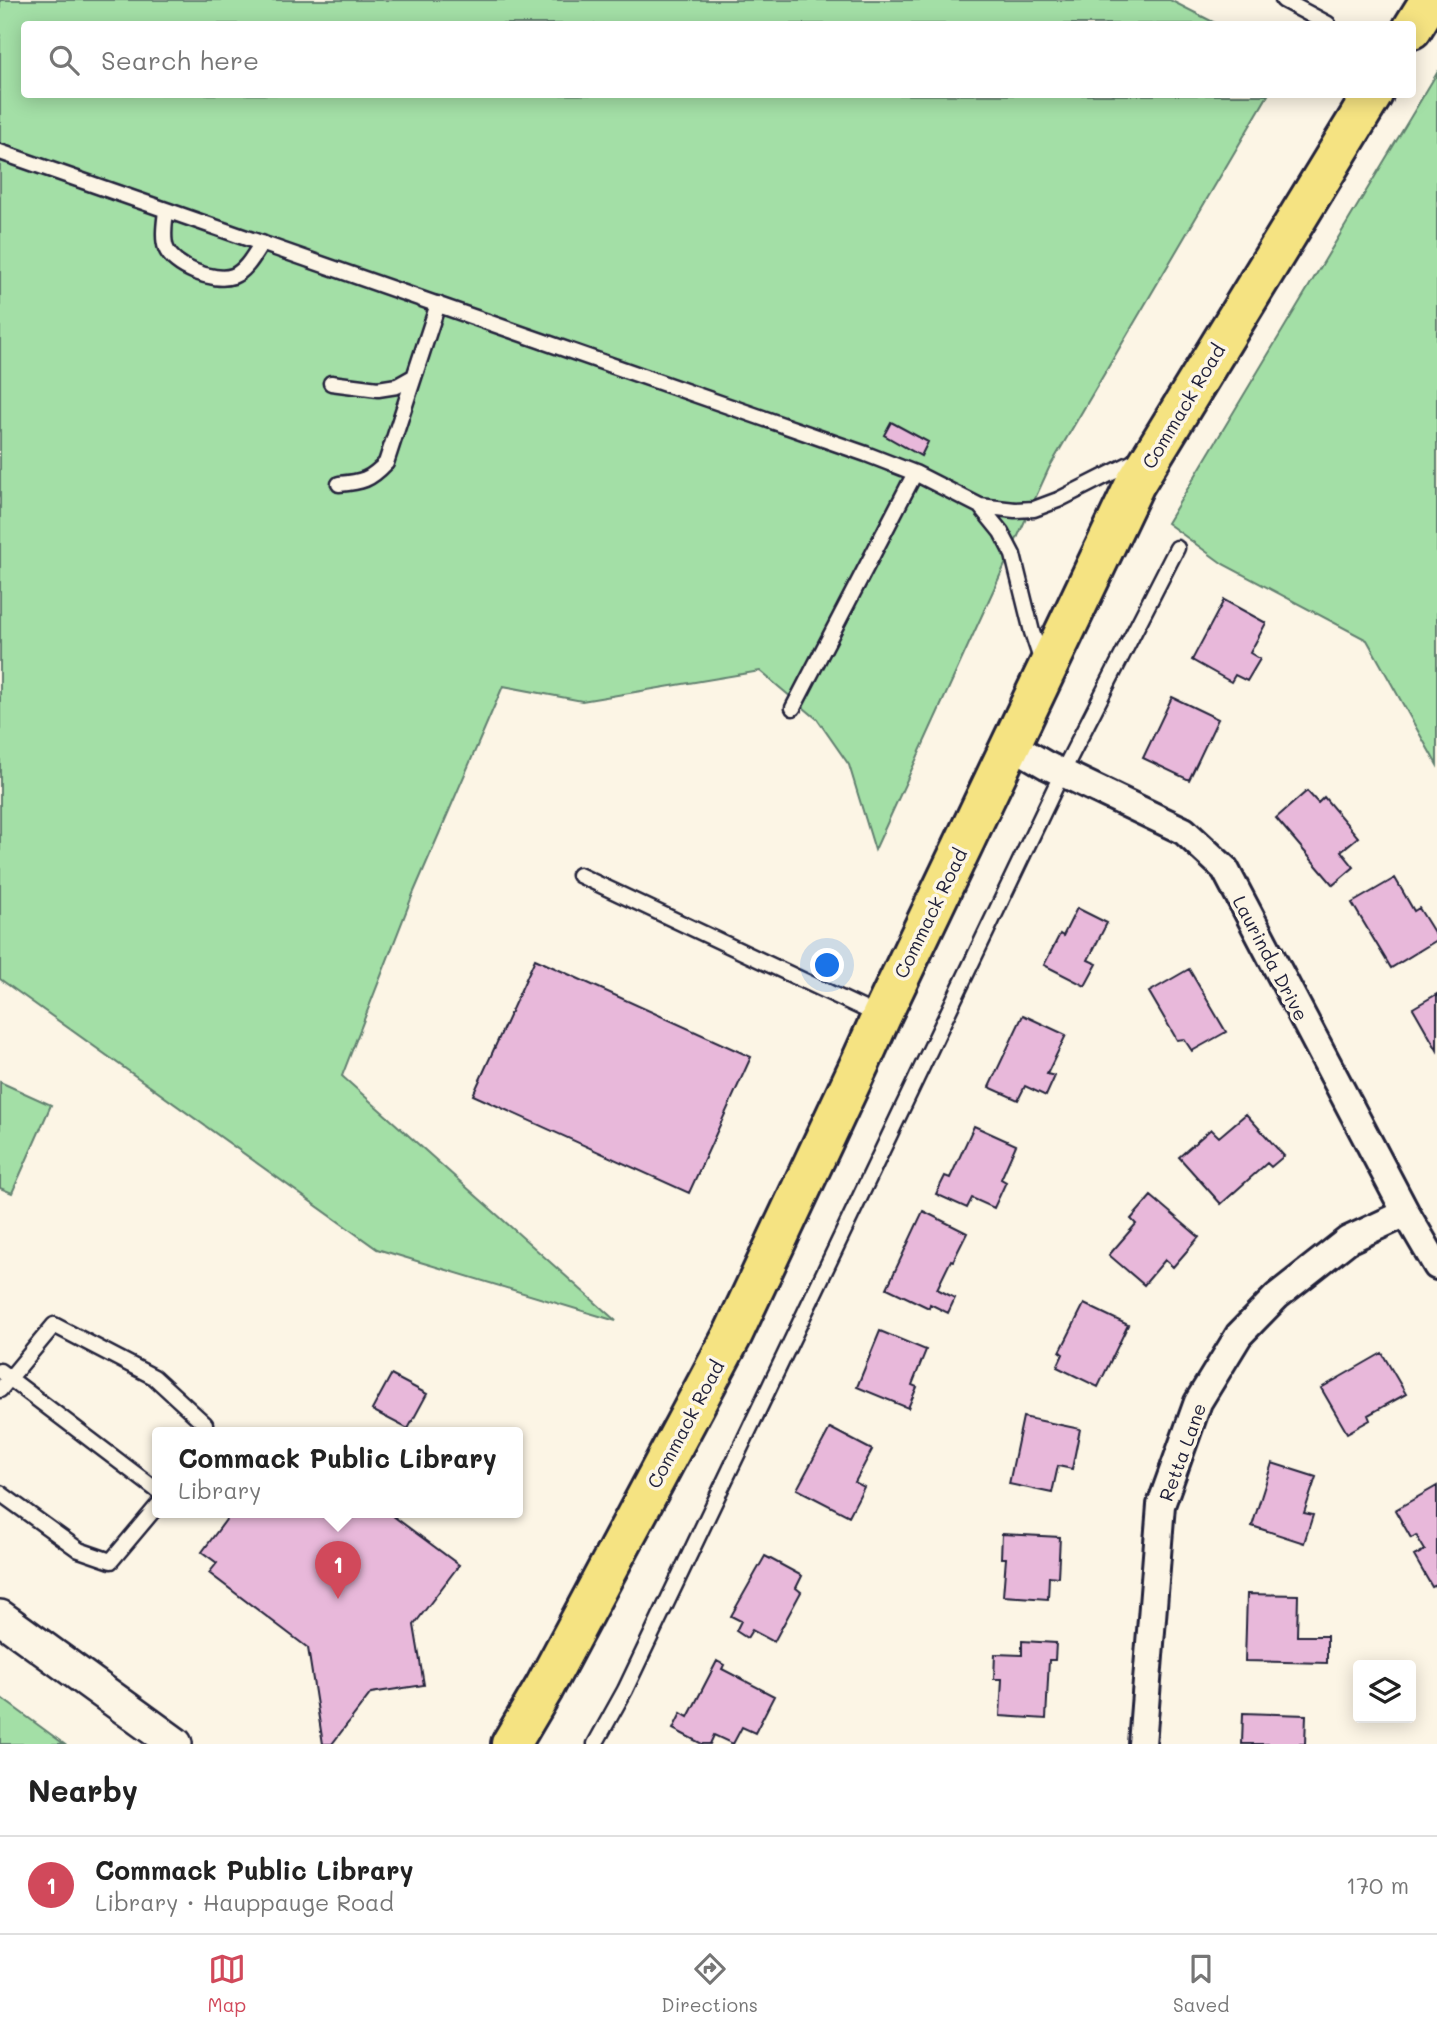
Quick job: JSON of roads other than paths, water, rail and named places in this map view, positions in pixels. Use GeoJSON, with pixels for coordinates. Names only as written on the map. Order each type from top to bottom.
{"type":"FeatureCollection","features":[{"type":"Feature","properties":{"kind":"main road"},"geometry":{"type":"LineString","coordinates":[[1416,23],[1430,0]]}},
{"type":"Feature","properties":{"kind":"main road","name":"Commack Road"},"geometry":{"type":"LineString","coordinates":[[512,1744],[733,1334],[880,1017],[1135,484],[1371,98]]}},
{"type":"Feature","properties":{"kind":"street","name":"Laurinda Drive"},"geometry":{"type":"LineString","coordinates":[[1010,744],[1062,773],[1184,831],[1224,869],[1406,1213],[1437,1266]]}},
{"type":"Feature","properties":{"kind":"street","name":"Retta Lane"},"geometry":{"type":"LineString","coordinates":[[1142,1744],[1161,1505],[1198,1402],[1239,1335],[1278,1296],[1348,1240],[1406,1213]]}},
{"type":"Feature","properties":{"kind":"street"},"geometry":{"type":"LineString","coordinates":[[0,1617],[175,1744]]}},
{"type":"Feature","properties":{"kind":"lane"},"geometry":{"type":"LineString","coordinates":[[1283,0],[1322,21]]}},
{"type":"Feature","properties":{"kind":"lane"},"geometry":{"type":"LineString","coordinates":[[0,152],[866,454],[915,474],[980,506],[1015,510],[1045,505],[1107,477],[1156,450]]}},
{"type":"Feature","properties":{"kind":"lane"},"geometry":{"type":"LineString","coordinates":[[166,210],[164,245],[170,257],[183,267],[219,278],[233,276],[245,268],[261,243]]}},
{"type":"Feature","properties":{"kind":"lane"},"geometry":{"type":"LineString","coordinates":[[339,484],[358,483],[373,477],[386,463],[438,304]]}},
{"type":"Feature","properties":{"kind":"lane"},"geometry":{"type":"LineString","coordinates":[[331,383],[378,388],[397,386],[413,377]]}},
{"type":"Feature","properties":{"kind":"lane"},"geometry":{"type":"LineString","coordinates":[[793,708],[915,474]]}},
{"type":"Feature","properties":{"kind":"lane"},"geometry":{"type":"LineString","coordinates":[[980,506],[1001,532],[1013,555],[1045,672]]}},
{"type":"Feature","properties":{"kind":"lane"},"geometry":{"type":"LineString","coordinates":[[596,1744],[625,1690],[1062,773],[1177,548]]}},
{"type":"Feature","properties":{"kind":"lane"},"geometry":{"type":"LineString","coordinates":[[579,875],[880,1017]]}},
{"type":"Feature","properties":{"kind":"lane"},"geometry":{"type":"LineString","coordinates":[[0,1390],[5,1374],[54,1325],[154,1377],[205,1424],[204,1427]]}},
{"type":"Feature","properties":{"kind":"lane"},"geometry":{"type":"LineString","coordinates":[[5,1374],[152,1486]]}},
{"type":"Feature","properties":{"kind":"lane"},"geometry":{"type":"LineString","coordinates":[[0,1493],[79,1550],[111,1561],[152,1512]]}},
{"type":"Feature","properties":{"kind":"place","name":"Commack Public Library"},"geometry":{"type":"Point","coordinates":[338,1599]}}]}
